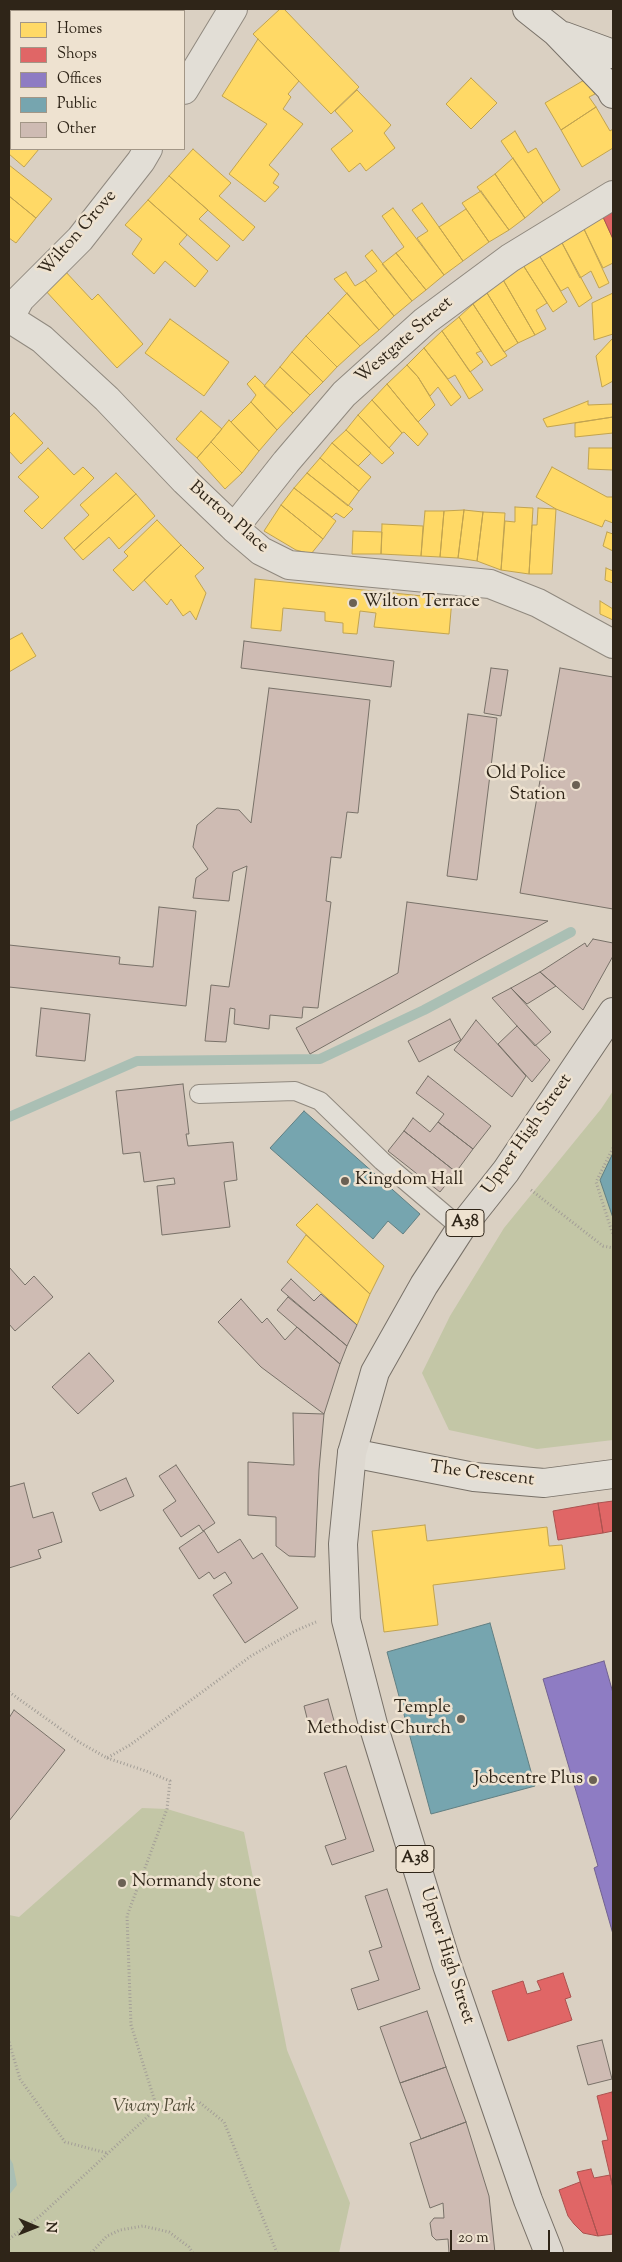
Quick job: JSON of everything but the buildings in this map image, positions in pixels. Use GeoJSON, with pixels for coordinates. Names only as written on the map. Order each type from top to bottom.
{"type":"FeatureCollection","features":[{"type":"Feature","properties":{"kind":"main road","name":"Upper High Street"},"geometry":{"type":"LineString","coordinates":[[549,2253],[528,2200],[447,1965],[374,1728],[346,1620],[343,1544],[352,1453],[375,1372],[424,1285],[461,1228],[506,1172],[613,1012]]}},
{"type":"Feature","properties":{"kind":"street"},"geometry":{"type":"LineString","coordinates":[[527,9],[556,32],[610,88],[613,94]]}},
{"type":"Feature","properties":{"kind":"street"},"geometry":{"type":"LineString","coordinates":[[185,88],[229,10]]}},
{"type":"Feature","properties":{"kind":"street"},"geometry":{"type":"LineString","coordinates":[[556,32],[613,54]]}},
{"type":"Feature","properties":{"kind":"street","name":"Wilton Grove"},"geometry":{"type":"LineString","coordinates":[[9,318],[20,299],[80,239],[147,150]]}},
{"type":"Feature","properties":{"kind":"street","name":"Westgate Street"},"geometry":{"type":"LineString","coordinates":[[234,528],[286,462],[344,394],[425,321],[510,258],[613,195]]}},
{"type":"Feature","properties":{"kind":"street","name":"Burton Place"},"geometry":{"type":"LineString","coordinates":[[9,318],[42,339],[107,399],[185,481],[234,528],[262,551],[289,565],[490,584],[538,603],[613,644]]}},
{"type":"Feature","properties":{"kind":"street","name":"The Crescent"},"geometry":{"type":"LineString","coordinates":[[352,1453],[474,1478],[544,1483],[613,1474]]}},
{"type":"Feature","properties":{"kind":"lane"},"geometry":{"type":"LineString","coordinates":[[199,1094],[295,1090],[320,1101],[382,1161],[461,1228]]}},
{"type":"Feature","properties":{"kind":"path"},"geometry":{"type":"LineString","coordinates":[[613,1148],[596,1182],[613,1235]]}},
{"type":"Feature","properties":{"kind":"path"},"geometry":{"type":"LineString","coordinates":[[506,1172],[604,1246],[613,1248]]}},
{"type":"Feature","properties":{"kind":"path"},"geometry":{"type":"LineString","coordinates":[[107,1758],[130,1745],[214,1682],[267,1646],[316,1622],[346,1620]]}},
{"type":"Feature","properties":{"kind":"path"},"geometry":{"type":"LineString","coordinates":[[9,1692],[72,1737],[107,1758],[170,1781],[168,1809],[127,1916],[131,2025],[157,2108]]}},
{"type":"Feature","properties":{"kind":"path"},"geometry":{"type":"LineString","coordinates":[[9,2042],[20,2078],[65,2142],[107,2154]]}},
{"type":"Feature","properties":{"kind":"path"},"geometry":{"type":"LineString","coordinates":[[9,2239],[39,2217],[157,2108],[179,2102],[199,2102],[224,2122],[278,2253]]}},
{"type":"Feature","properties":{"kind":"path"},"geometry":{"type":"LineString","coordinates":[[91,2253],[107,2236],[120,2230],[143,2226],[169,2232],[189,2247],[193,2253]]}},
{"type":"Feature","properties":{"kind":"green space"},"geometry":{"type":"Polygon","coordinates":[[[613,1091],[613,1440],[537,1449],[449,1430],[422,1373],[450,1316],[504,1228],[601,1109],[613,1091]]]}},
{"type":"Feature","properties":{"kind":"green space","name":"Vivary Park"},"geometry":{"type":"Polygon","coordinates":[[[142,1808],[167,1809],[244,1832],[287,2050],[350,2203],[339,2253],[9,2253],[9,1915],[19,1917],[142,1808]]]}},
{"type":"Feature","properties":{"kind":"shaded area"},"geometry":{"type":"Polygon","coordinates":[[[9,2157],[13,2164],[17,2185],[9,2195],[9,2157]]]}},
{"type":"Feature","properties":{"kind":"waterway"},"geometry":{"type":"LineString","coordinates":[[9,1117],[137,1061],[320,1059],[424,1010],[571,932]]}},
{"type":"Feature","properties":{"kind":"place","name":"Wilton Terrace"},"geometry":{"type":"Point","coordinates":[353,603]}},
{"type":"Feature","properties":{"kind":"place","name":"Old Police Station"},"geometry":{"type":"Point","coordinates":[576,785]}},
{"type":"Feature","properties":{"kind":"place","name":"Kingdom Hall"},"geometry":{"type":"Point","coordinates":[345,1181]}},
{"type":"Feature","properties":{"kind":"place","name":"Temple Methodist Church"},"geometry":{"type":"Point","coordinates":[461,1719]}},
{"type":"Feature","properties":{"kind":"place","name":"Jobcentre Plus"},"geometry":{"type":"Point","coordinates":[593,1780]}},
{"type":"Feature","properties":{"kind":"place","name":"Normandy stone"},"geometry":{"type":"Point","coordinates":[122,1883]}}]}
